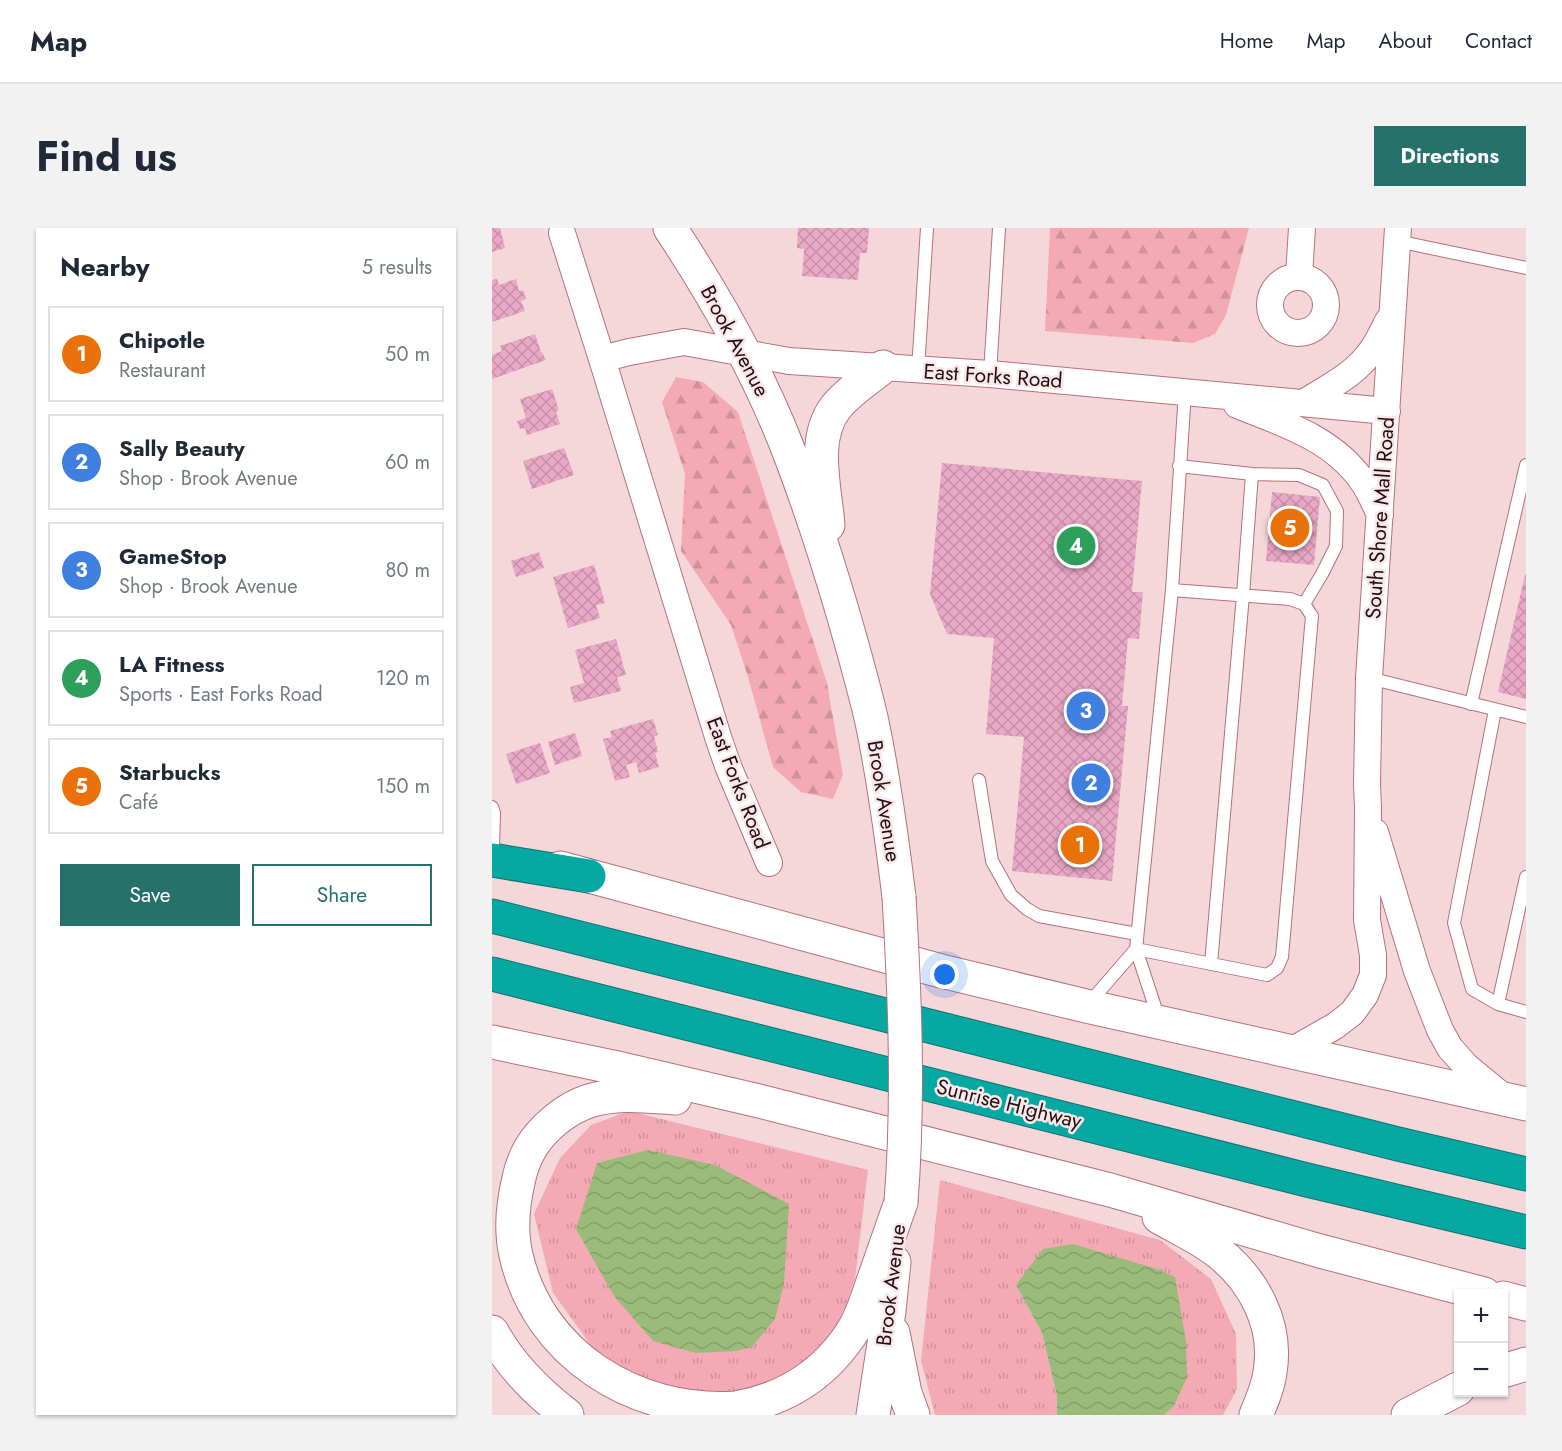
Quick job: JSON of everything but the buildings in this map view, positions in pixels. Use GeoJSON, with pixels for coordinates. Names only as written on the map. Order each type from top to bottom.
{"type":"FeatureCollection","features":[{"type":"Feature","properties":{"kind":"highway"},"geometry":{"type":"LineString","coordinates":[[492,853],[589,876]]}},
{"type":"Feature","properties":{"kind":"highway"},"geometry":{"type":"LineString","coordinates":[[492,916],[1398,1144],[1526,1174]]}},
{"type":"Feature","properties":{"kind":"highway","name":"Sunrise Highway"},"geometry":{"type":"LineString","coordinates":[[492,974],[1307,1180],[1526,1232]]}},
{"type":"Feature","properties":{"kind":"main road","name":"Brook Avenue"},"geometry":{"type":"LineString","coordinates":[[670,228],[703,279],[743,352],[786,444],[835,586],[872,722],[899,897],[906,1089],[901,1202],[889,1311],[873,1415]]}},
{"type":"Feature","properties":{"kind":"main road"},"geometry":{"type":"LineString","coordinates":[[835,586],[822,464],[822,439],[825,427],[836,408],[852,391],[883,368]]}},
{"type":"Feature","properties":{"kind":"main road"},"geometry":{"type":"LineString","coordinates":[[589,876],[941,971],[1086,1006],[1516,1102]]}},
{"type":"Feature","properties":{"kind":"main road"},"geometry":{"type":"LineString","coordinates":[[492,1042],[759,1101],[1110,1190],[1320,1251],[1468,1289]]}},
{"type":"Feature","properties":{"kind":"main road"},"geometry":{"type":"LineString","coordinates":[[759,1101],[634,1095],[586,1101],[572,1108],[548,1127],[530,1148],[518,1182],[513,1222],[516,1254],[521,1273],[535,1306],[556,1338],[583,1366],[597,1376],[613,1386],[649,1401],[702,1411],[754,1404],[784,1393],[800,1384],[825,1366],[855,1328],[901,1202]]}},
{"type":"Feature","properties":{"kind":"main road"},"geometry":{"type":"LineString","coordinates":[[1110,1190],[1218,1252],[1245,1278],[1255,1293],[1268,1322],[1271,1339],[1270,1372],[1256,1415]]}},
{"type":"Feature","properties":{"kind":"main road"},"geometry":{"type":"LineString","coordinates":[[1508,1299],[1526,1304]]}},
{"type":"Feature","properties":{"kind":"main road"},"geometry":{"type":"LineString","coordinates":[[889,1311],[905,1393],[913,1415]]}},
{"type":"Feature","properties":{"kind":"main road"},"geometry":{"type":"LineString","coordinates":[[492,1332],[504,1352],[533,1386],[567,1415]]}},
{"type":"Feature","properties":{"kind":"main road"},"geometry":{"type":"LineString","coordinates":[[1508,1369],[1526,1364]]}},
{"type":"Feature","properties":{"kind":"main road"},"geometry":{"type":"LineString","coordinates":[[1408,1415],[1454,1391]]}},
{"type":"Feature","properties":{"kind":"street"},"geometry":{"type":"LineString","coordinates":[[1299,276],[1302,228]]}},
{"type":"Feature","properties":{"kind":"street","name":"East Forks Road"},"geometry":{"type":"LineString","coordinates":[[562,233],[718,737],[769,863]]}},
{"type":"Feature","properties":{"kind":"street","name":"South Shore Mall Road"},"geometry":{"type":"LineString","coordinates":[[1291,1051],[1343,1021],[1358,1005],[1370,984],[1373,965],[1367,920],[1369,678],[1398,234]]}},
{"type":"Feature","properties":{"kind":"street"},"geometry":{"type":"LineString","coordinates":[[1305,402],[1343,379],[1363,362],[1374,349],[1393,310]]}},
{"type":"Feature","properties":{"kind":"street","name":"East Forks Road"},"geometry":{"type":"LineString","coordinates":[[602,359],[635,350],[684,342],[789,361],[990,374],[1387,411]]}},
{"type":"Feature","properties":{"kind":"street"},"geometry":{"type":"LineString","coordinates":[[1195,393],[1288,424],[1324,444],[1354,469],[1368,490],[1380,517]]}},
{"type":"Feature","properties":{"kind":"street","name":"South Shore Mall Road"},"geometry":{"type":"LineString","coordinates":[[1368,808],[1417,971],[1440,1030],[1450,1048],[1466,1066],[1516,1102]]}},
{"type":"Feature","properties":{"kind":"lane"},"geometry":{"type":"LineString","coordinates":[[918,370],[927,228]]}},
{"type":"Feature","properties":{"kind":"lane"},"geometry":{"type":"LineString","coordinates":[[990,374],[999,228]]}},
{"type":"Feature","properties":{"kind":"lane"},"geometry":{"type":"LineString","coordinates":[[1398,234],[1526,268]]}},
{"type":"Feature","properties":{"kind":"lane"},"geometry":{"type":"LineString","coordinates":[[1161,1023],[1136,949],[1172,590],[1179,466],[1195,393]]}},
{"type":"Feature","properties":{"kind":"lane"},"geometry":{"type":"LineString","coordinates":[[1471,704],[1526,465]]}},
{"type":"Feature","properties":{"kind":"lane"},"geometry":{"type":"LineString","coordinates":[[1179,466],[1252,474],[1299,475],[1323,485],[1337,511],[1336,546],[1304,604]]}},
{"type":"Feature","properties":{"kind":"lane"},"geometry":{"type":"LineString","coordinates":[[1210,964],[1252,474]]}},
{"type":"Feature","properties":{"kind":"lane"},"geometry":{"type":"LineString","coordinates":[[1136,949],[1267,975],[1277,968],[1282,957],[1312,616],[1304,604],[1290,599],[1172,590]]}},
{"type":"Feature","properties":{"kind":"lane"},"geometry":{"type":"LineString","coordinates":[[1369,678],[1526,717]]}},
{"type":"Feature","properties":{"kind":"lane"},"geometry":{"type":"LineString","coordinates":[[1495,710],[1454,923],[1472,989],[1498,1004],[1526,1012]]}},
{"type":"Feature","properties":{"kind":"lane"},"geometry":{"type":"LineString","coordinates":[[979,780],[992,861],[1011,895],[1039,916],[1137,934]]}},
{"type":"Feature","properties":{"kind":"lane"},"geometry":{"type":"LineString","coordinates":[[492,807],[494,813],[492,853]]}},
{"type":"Feature","properties":{"kind":"lane"},"geometry":{"type":"LineString","coordinates":[[1498,1004],[1526,877]]}},
{"type":"Feature","properties":{"kind":"lane"},"geometry":{"type":"LineString","coordinates":[[1086,1006],[1136,949]]}},
{"type":"Feature","properties":{"kind":"green space"},"geometry":{"type":"Polygon","coordinates":[[[1050,228],[1249,228],[1226,315],[1215,334],[1193,343],[1045,331],[1050,228]]]}},
{"type":"Feature","properties":{"kind":"green space"},"geometry":{"type":"Polygon","coordinates":[[[676,377],[703,382],[738,412],[827,683],[843,775],[833,799],[801,792],[773,767],[731,625],[681,551],[685,474],[662,402],[676,377]]]}},
{"type":"Feature","properties":{"kind":"green space"},"geometry":{"type":"Polygon","coordinates":[[[629,1111],[868,1170],[855,1279],[839,1324],[815,1357],[749,1397],[655,1391],[601,1359],[553,1293],[534,1214],[560,1158],[591,1125],[629,1111]]]}},
{"type":"Feature","properties":{"kind":"green space"},"geometry":{"type":"Polygon","coordinates":[[[940,1180],[1160,1240],[1211,1279],[1236,1334],[1237,1389],[1223,1415],[1164,1415],[1174,1406],[1016,1285],[1042,1333],[1057,1396],[1057,1415],[935,1415],[921,1361],[940,1180]]]}},
{"type":"Feature","properties":{"kind":"water"},"geometry":{"type":"Polygon","coordinates":[[[648,1150],[715,1165],[789,1204],[784,1283],[775,1319],[752,1347],[736,1351],[696,1353],[653,1341],[614,1296],[576,1229],[597,1163],[648,1150]]]}},
{"type":"Feature","properties":{"kind":"water"},"geometry":{"type":"Polygon","coordinates":[[[1073,1244],[1157,1269],[1175,1277],[1186,1341],[1187,1377],[1174,1406],[1164,1415],[1057,1415],[1057,1396],[1042,1333],[1016,1285],[1043,1249],[1073,1244]]]}},
{"type":"Feature","properties":{"kind":"place","name":"Starbucks"},"geometry":{"type":"Point","coordinates":[1290,528]}},
{"type":"Feature","properties":{"kind":"place","name":"LA Fitness"},"geometry":{"type":"Point","coordinates":[1076,546]}},
{"type":"Feature","properties":{"kind":"place","name":"GameStop"},"geometry":{"type":"Point","coordinates":[1086,711]}},
{"type":"Feature","properties":{"kind":"place","name":"Sally Beauty"},"geometry":{"type":"Point","coordinates":[1091,783]}},
{"type":"Feature","properties":{"kind":"place","name":"Chipotle"},"geometry":{"type":"Point","coordinates":[1080,845]}}]}
